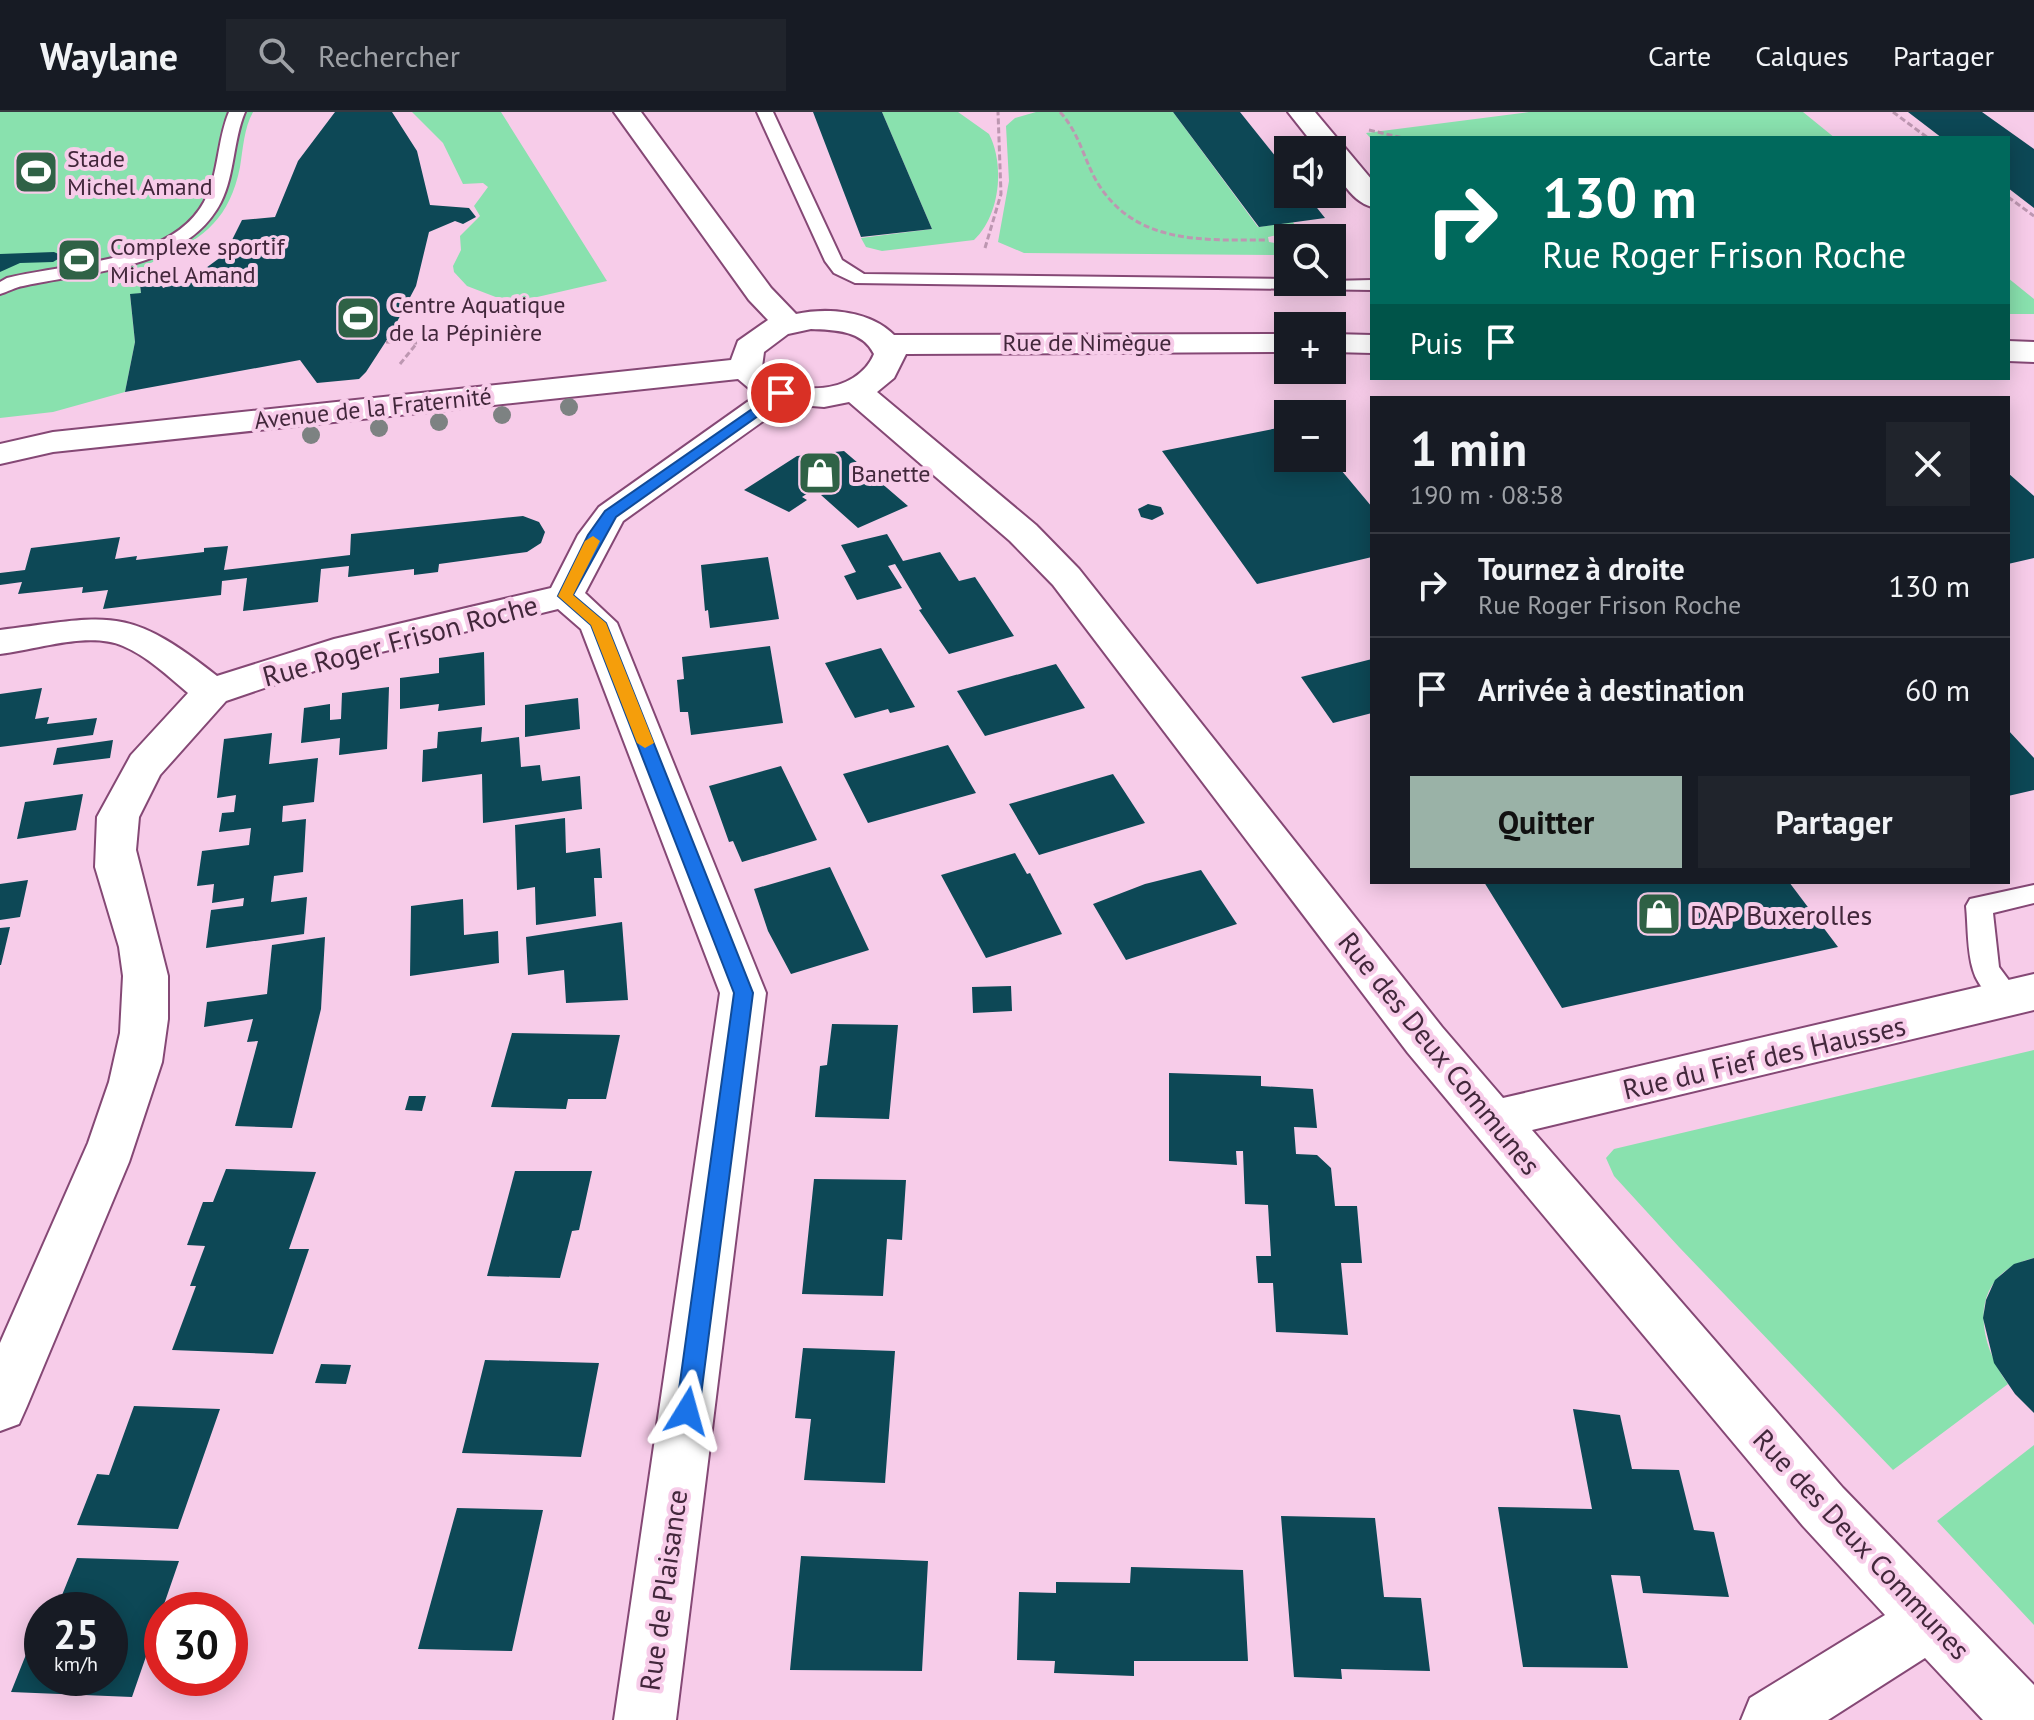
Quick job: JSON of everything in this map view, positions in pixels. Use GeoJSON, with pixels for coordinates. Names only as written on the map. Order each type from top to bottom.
{"type":"FeatureCollection","features":[{"type":"Feature","properties":{"kind":"street"},"geometry":{"type":"LineString","coordinates":[[627,112],[760,294],[789,324]]}},
{"type":"Feature","properties":{"kind":"street"},"geometry":{"type":"LineString","coordinates":[[1301,112],[1370,196]]}},
{"type":"Feature","properties":{"kind":"street"},"geometry":{"type":"LineString","coordinates":[[811,320],[853,323],[869,330],[887,345],[889,361],[881,374],[854,390],[815,397],[781,393],[756,381],[746,368],[746,356],[755,341],[789,324],[811,320]]}},
{"type":"Feature","properties":{"kind":"street","name":"Rue de Nimègue"},"geometry":{"type":"LineString","coordinates":[[887,345],[1086,341],[1274,343]]}},
{"type":"Feature","properties":{"kind":"street"},"geometry":{"type":"LineString","coordinates":[[1346,343],[1370,344]]}},
{"type":"Feature","properties":{"kind":"street"},"geometry":{"type":"LineString","coordinates":[[2010,351],[2034,352]]}},
{"type":"Feature","properties":{"kind":"street","name":"Avenue de la Fraternité"},"geometry":{"type":"LineString","coordinates":[[0,454],[53,442],[746,368]]}},
{"type":"Feature","properties":{"kind":"street","name":"Rue des Deux Communes"},"geometry":{"type":"LineString","coordinates":[[854,390],[1012,523],[1066,577],[1425,1040],[1823,1507],[2025,1720]]}},
{"type":"Feature","properties":{"kind":"street","name":"Rue Roger Frison Roche"},"geometry":{"type":"LineString","coordinates":[[212,692],[334,651],[565,596],[596,535],[611,514],[781,393]]}},
{"type":"Feature","properties":{"kind":"street","name":"Rue de Plaisance"},"geometry":{"type":"LineString","coordinates":[[565,596],[598,623],[743,993],[645,1720]]}},
{"type":"Feature","properties":{"kind":"street"},"geometry":{"type":"LineString","coordinates":[[0,642],[88,632],[123,633],[145,642],[212,692],[170,734],[135,782],[118,818],[115,849],[119,878],[141,947],[146,978],[145,1021],[137,1063],[109,1153],[0,1406]]}},
{"type":"Feature","properties":{"kind":"street","name":"Rue du Fief des Hausses"},"geometry":{"type":"LineString","coordinates":[[1493,1120],[2021,995]]}},
{"type":"Feature","properties":{"kind":"street"},"geometry":{"type":"LineString","coordinates":[[1772,1720],[1931,1620]]}},
{"type":"Feature","properties":{"kind":"lane"},"geometry":{"type":"LineString","coordinates":[[0,289],[13,282],[110,266],[154,249],[188,229],[212,204],[237,112]]}},
{"type":"Feature","properties":{"kind":"lane"},"geometry":{"type":"LineString","coordinates":[[765,112],[840,269],[861,279],[1370,285]]}},
{"type":"Feature","properties":{"kind":"lane"},"geometry":{"type":"LineString","coordinates":[[2021,995],[1986,970],[1979,906],[2034,894]]}},
{"type":"Feature","properties":{"kind":"path"},"geometry":{"type":"LineString","coordinates":[[978,282],[1001,194],[998,112]]}},
{"type":"Feature","properties":{"kind":"path"},"geometry":{"type":"LineString","coordinates":[[1060,112],[1083,137],[1095,178],[1107,198],[1134,221],[1172,239],[1268,240]]}},
{"type":"Feature","properties":{"kind":"path"},"geometry":{"type":"LineString","coordinates":[[1893,112],[1925,136]]}},
{"type":"Feature","properties":{"kind":"path"},"geometry":{"type":"LineString","coordinates":[[1356,126],[1395,136]]}},
{"type":"Feature","properties":{"kind":"path"},"geometry":{"type":"LineString","coordinates":[[2010,198],[2034,216]]}},
{"type":"Feature","properties":{"kind":"path"},"geometry":{"type":"LineString","coordinates":[[386,342],[417,343],[399,366]]}},
{"type":"Feature","properties":{"kind":"green space","name":"Complexe sportif Michel Amand"},"geometry":{"type":"Polygon","coordinates":[[[0,112],[253,112],[235,188],[218,219],[194,240],[144,266],[148,281],[140,285],[141,293],[130,295],[135,342],[125,392],[53,412],[0,418],[0,112]]]}},
{"type":"Feature","properties":{"kind":"green space"},"geometry":{"type":"Polygon","coordinates":[[[412,112],[501,112],[607,281],[511,303],[467,286],[454,272],[453,266],[461,250],[460,236],[480,216],[474,206],[488,187],[483,183],[463,184],[443,143],[412,112]]]}},
{"type":"Feature","properties":{"kind":"green space"},"geometry":{"type":"Polygon","coordinates":[[[882,112],[958,112],[989,134],[997,160],[997,190],[990,218],[974,240],[882,251],[866,247],[861,238],[932,229],[882,112]]]}},
{"type":"Feature","properties":{"kind":"green space"},"geometry":{"type":"Polygon","coordinates":[[[1036,112],[1173,112],[1258,227],[1274,225],[1274,236],[1268,237],[1269,242],[1274,243],[1274,255],[1024,253],[998,242],[1009,181],[1006,126],[1015,118],[1036,112]]]}},
{"type":"Feature","properties":{"kind":"green space"},"geometry":{"type":"Polygon","coordinates":[[[1529,112],[1803,112],[1833,136],[1370,138],[1366,133],[1529,112]]]}},
{"type":"Feature","properties":{"kind":"green space"},"geometry":{"type":"Polygon","coordinates":[[[2010,280],[2034,299],[2034,314],[2010,314],[2010,280]]]}},
{"type":"Feature","properties":{"kind":"green space"},"geometry":{"type":"Polygon","coordinates":[[[2034,1050],[2034,1258],[2013,1266],[1997,1278],[1988,1293],[1984,1310],[1984,1329],[1989,1348],[2008,1384],[1893,1470],[1679,1247],[1614,1176],[1606,1158],[1614,1149],[2034,1050]]]}},
{"type":"Feature","properties":{"kind":"green space"},"geometry":{"type":"Polygon","coordinates":[[[2034,1445],[2034,1625],[1937,1521],[2034,1445]]]}},
{"type":"Feature","properties":{"kind":"building"},"geometry":{"type":"Polygon","coordinates":[[[335,112],[392,112],[417,151],[430,205],[469,208],[476,217],[463,224],[455,221],[429,232],[416,286],[366,372],[359,379],[317,383],[300,360],[125,392],[135,342],[130,294],[141,293],[140,285],[148,281],[160,281],[163,288],[195,276],[225,254],[242,220],[275,217],[298,161],[335,112]]]}},
{"type":"Feature","properties":{"kind":"building"},"geometry":{"type":"Polygon","coordinates":[[[813,112],[882,112],[932,229],[861,237],[813,112]]]}},
{"type":"Feature","properties":{"kind":"building"},"geometry":{"type":"Polygon","coordinates":[[[1173,112],[1240,112],[1274,154],[1274,208],[1317,208],[1325,218],[1259,227],[1173,112]]]}},
{"type":"Feature","properties":{"kind":"building"},"geometry":{"type":"Polygon","coordinates":[[[1908,112],[1982,112],[2034,149],[2034,208],[2010,190],[2010,136],[1939,136],[1908,112]]]}},
{"type":"Feature","properties":{"kind":"building"},"geometry":{"type":"Polygon","coordinates":[[[54,252],[63,256],[53,262],[20,263],[0,272],[0,254],[54,252]]]}},
{"type":"Feature","properties":{"kind":"building"},"geometry":{"type":"Polygon","coordinates":[[[1274,429],[1274,472],[1343,472],[1370,505],[1370,557],[1257,584],[1162,451],[1274,429]]]}},
{"type":"Feature","properties":{"kind":"building","name":"Banette"},"geometry":{"type":"Polygon","coordinates":[[[844,451],[908,506],[858,528],[821,495],[827,493],[824,491],[808,493],[802,497],[807,500],[789,512],[744,490],[797,456],[844,451]]]}},
{"type":"Feature","properties":{"kind":"building"},"geometry":{"type":"Polygon","coordinates":[[[2010,475],[2034,496],[2034,558],[2010,564],[2010,475]]]}},
{"type":"Feature","properties":{"kind":"building"},"geometry":{"type":"Polygon","coordinates":[[[1148,504],[1161,507],[1164,514],[1152,520],[1141,517],[1138,509],[1148,504]]]}},
{"type":"Feature","properties":{"kind":"building"},"geometry":{"type":"Polygon","coordinates":[[[523,516],[539,522],[545,532],[541,543],[527,552],[439,564],[438,572],[414,575],[414,569],[348,577],[349,566],[321,569],[318,602],[243,611],[247,578],[222,581],[221,595],[103,609],[108,590],[82,593],[83,587],[18,594],[22,582],[0,585],[0,573],[25,570],[31,548],[120,537],[115,559],[137,556],[136,560],[228,546],[224,570],[350,555],[351,534],[523,516]]]}},
{"type":"Feature","properties":{"kind":"building"},"geometry":{"type":"Polygon","coordinates":[[[887,534],[903,561],[940,552],[959,581],[975,577],[1014,636],[949,654],[919,610],[922,609],[895,564],[888,566],[902,588],[857,600],[844,576],[856,572],[841,545],[887,534]]]}},
{"type":"Feature","properties":{"kind":"building"},"geometry":{"type":"Polygon","coordinates":[[[768,557],[779,619],[710,628],[708,610],[705,611],[701,565],[768,557]]]}},
{"type":"Feature","properties":{"kind":"building"},"geometry":{"type":"Polygon","coordinates":[[[770,646],[783,723],[691,735],[688,712],[680,712],[677,680],[684,679],[682,657],[770,646]]]}},
{"type":"Feature","properties":{"kind":"building"},"geometry":{"type":"Polygon","coordinates":[[[881,648],[915,707],[890,713],[888,709],[855,718],[825,663],[881,648]]]}},
{"type":"Feature","properties":{"kind":"building"},"geometry":{"type":"Polygon","coordinates":[[[484,652],[485,705],[438,711],[439,704],[400,709],[400,678],[439,673],[439,658],[484,652]]]}},
{"type":"Feature","properties":{"kind":"building"},"geometry":{"type":"Polygon","coordinates":[[[1370,660],[1370,714],[1333,723],[1301,677],[1370,660]]]}},
{"type":"Feature","properties":{"kind":"building"},"geometry":{"type":"Polygon","coordinates":[[[1056,664],[1085,708],[985,736],[957,691],[1056,664]]]}},
{"type":"Feature","properties":{"kind":"building"},"geometry":{"type":"Polygon","coordinates":[[[389,687],[387,749],[339,755],[340,738],[301,743],[304,708],[330,704],[330,720],[341,719],[342,693],[389,687]]]}},
{"type":"Feature","properties":{"kind":"building"},"geometry":{"type":"Polygon","coordinates":[[[42,688],[35,719],[49,717],[47,724],[97,718],[93,735],[0,747],[0,694],[42,688]]]}},
{"type":"Feature","properties":{"kind":"building"},"geometry":{"type":"Polygon","coordinates":[[[578,698],[580,729],[525,737],[525,705],[578,698]]]}},
{"type":"Feature","properties":{"kind":"building"},"geometry":{"type":"Polygon","coordinates":[[[482,727],[481,742],[519,737],[521,767],[540,765],[542,781],[580,776],[582,809],[483,823],[482,774],[422,782],[423,750],[437,748],[438,732],[482,727]]]}},
{"type":"Feature","properties":{"kind":"building"},"geometry":{"type":"Polygon","coordinates":[[[2010,732],[2034,758],[2034,790],[2010,796],[2010,732]]]}},
{"type":"Feature","properties":{"kind":"building"},"geometry":{"type":"Polygon","coordinates":[[[272,733],[269,764],[318,758],[314,802],[283,806],[282,822],[306,819],[303,872],[274,876],[271,902],[307,897],[304,934],[206,948],[211,910],[243,906],[244,898],[212,903],[214,884],[197,886],[202,851],[249,845],[251,828],[219,832],[222,813],[234,812],[236,795],[217,798],[224,739],[272,733]]]}},
{"type":"Feature","properties":{"kind":"building"},"geometry":{"type":"Polygon","coordinates":[[[113,740],[110,758],[53,765],[57,748],[113,740]]]}},
{"type":"Feature","properties":{"kind":"building"},"geometry":{"type":"Polygon","coordinates":[[[948,745],[976,793],[868,823],[843,774],[948,745]]]}},
{"type":"Feature","properties":{"kind":"building"},"geometry":{"type":"Polygon","coordinates":[[[781,766],[817,840],[742,862],[733,841],[729,842],[709,786],[781,766]]]}},
{"type":"Feature","properties":{"kind":"building"},"geometry":{"type":"Polygon","coordinates":[[[1113,774],[1145,823],[1039,855],[1009,804],[1113,774]]]}},
{"type":"Feature","properties":{"kind":"building"},"geometry":{"type":"Polygon","coordinates":[[[83,794],[76,830],[17,839],[25,802],[83,794]]]}},
{"type":"Feature","properties":{"kind":"building"},"geometry":{"type":"Polygon","coordinates":[[[565,818],[566,853],[600,848],[602,878],[594,878],[596,916],[536,925],[535,887],[517,890],[515,825],[565,818]]]}},
{"type":"Feature","properties":{"kind":"building"},"geometry":{"type":"Polygon","coordinates":[[[1015,853],[1027,874],[1030,873],[1062,934],[986,958],[941,875],[1015,853]]]}},
{"type":"Feature","properties":{"kind":"building"},"geometry":{"type":"Polygon","coordinates":[[[830,867],[869,950],[791,974],[768,931],[754,889],[830,867]]]}},
{"type":"Feature","properties":{"kind":"building"},"geometry":{"type":"Polygon","coordinates":[[[1201,870],[1237,924],[1126,960],[1093,904],[1145,884],[1201,870]]]}},
{"type":"Feature","properties":{"kind":"building"},"geometry":{"type":"Polygon","coordinates":[[[28,880],[20,917],[0,920],[0,884],[28,880]]]}},
{"type":"Feature","properties":{"kind":"building","name":"DAP Buxerolles"},"geometry":{"type":"Polygon","coordinates":[[[1485,884],[1791,884],[1838,947],[1562,1008],[1485,884]]]}},
{"type":"Feature","properties":{"kind":"building"},"geometry":{"type":"Polygon","coordinates":[[[463,899],[464,935],[498,931],[499,963],[410,976],[411,906],[463,899]]]}},
{"type":"Feature","properties":{"kind":"building"},"geometry":{"type":"Polygon","coordinates":[[[622,922],[628,1000],[566,1003],[564,970],[528,975],[526,937],[622,922]]]}},
{"type":"Feature","properties":{"kind":"building"},"geometry":{"type":"Polygon","coordinates":[[[10,927],[1,965],[0,965],[0,928],[10,927]]]}},
{"type":"Feature","properties":{"kind":"building"},"geometry":{"type":"Polygon","coordinates":[[[325,937],[321,1009],[292,1128],[235,1126],[258,1041],[247,1042],[253,1019],[204,1027],[207,1002],[267,994],[272,945],[325,937]]]}},
{"type":"Feature","properties":{"kind":"building"},"geometry":{"type":"Polygon","coordinates":[[[1011,986],[1012,1011],[973,1013],[972,987],[1011,986]]]}},
{"type":"Feature","properties":{"kind":"building"},"geometry":{"type":"Polygon","coordinates":[[[832,1024],[898,1025],[889,1119],[815,1117],[820,1066],[827,1065],[832,1024]]]}},
{"type":"Feature","properties":{"kind":"building"},"geometry":{"type":"Polygon","coordinates":[[[512,1033],[620,1035],[606,1099],[568,1099],[566,1109],[491,1107],[512,1033]]]}},
{"type":"Feature","properties":{"kind":"building"},"geometry":{"type":"Polygon","coordinates":[[[1169,1073],[1261,1076],[1261,1086],[1313,1089],[1317,1128],[1294,1127],[1296,1154],[1317,1155],[1331,1168],[1335,1206],[1357,1206],[1362,1263],[1341,1263],[1348,1335],[1276,1332],[1273,1283],[1258,1283],[1256,1256],[1271,1256],[1268,1205],[1245,1204],[1243,1151],[1236,1151],[1237,1165],[1169,1161],[1169,1073]]]}},
{"type":"Feature","properties":{"kind":"building"},"geometry":{"type":"Polygon","coordinates":[[[409,1096],[426,1096],[422,1111],[405,1110],[409,1096]]]}},
{"type":"Feature","properties":{"kind":"building"},"geometry":{"type":"Polygon","coordinates":[[[226,1169],[316,1172],[289,1249],[309,1249],[273,1354],[172,1350],[196,1286],[190,1286],[205,1246],[187,1245],[203,1202],[213,1202],[226,1169]]]}},
{"type":"Feature","properties":{"kind":"building"},"geometry":{"type":"Polygon","coordinates":[[[515,1171],[592,1171],[579,1230],[572,1231],[560,1278],[487,1276],[515,1171]]]}},
{"type":"Feature","properties":{"kind":"building"},"geometry":{"type":"Polygon","coordinates":[[[814,1179],[906,1180],[902,1240],[887,1239],[883,1296],[802,1294],[814,1179]]]}},
{"type":"Feature","properties":{"kind":"building"},"geometry":{"type":"Polygon","coordinates":[[[2034,1258],[2034,1413],[2015,1394],[1994,1363],[1983,1318],[1986,1300],[1995,1280],[2014,1264],[2034,1258]]]}},
{"type":"Feature","properties":{"kind":"building"},"geometry":{"type":"Polygon","coordinates":[[[803,1348],[895,1351],[885,1483],[804,1480],[811,1419],[795,1418],[803,1348]]]}},
{"type":"Feature","properties":{"kind":"building"},"geometry":{"type":"Polygon","coordinates":[[[485,1360],[599,1363],[581,1457],[462,1453],[485,1360]]]}},
{"type":"Feature","properties":{"kind":"building"},"geometry":{"type":"Polygon","coordinates":[[[321,1364],[351,1365],[346,1384],[315,1383],[321,1364]]]}},
{"type":"Feature","properties":{"kind":"building"},"geometry":{"type":"Polygon","coordinates":[[[134,1406],[220,1409],[178,1529],[77,1525],[97,1474],[109,1475],[134,1406]]]}},
{"type":"Feature","properties":{"kind":"building"},"geometry":{"type":"Polygon","coordinates":[[[1573,1409],[1620,1415],[1632,1469],[1679,1470],[1694,1530],[1714,1532],[1729,1597],[1643,1593],[1640,1576],[1611,1575],[1628,1668],[1523,1667],[1498,1507],[1592,1509],[1573,1409]]]}},
{"type":"Feature","properties":{"kind":"building"},"geometry":{"type":"Polygon","coordinates":[[[457,1508],[543,1510],[512,1651],[418,1649],[457,1508]]]}},
{"type":"Feature","properties":{"kind":"building"},"geometry":{"type":"Polygon","coordinates":[[[1281,1516],[1375,1518],[1384,1597],[1421,1598],[1430,1671],[1341,1669],[1342,1679],[1294,1677],[1281,1516]]]}},
{"type":"Feature","properties":{"kind":"building"},"geometry":{"type":"Polygon","coordinates":[[[801,1556],[928,1561],[922,1671],[790,1670],[801,1556]]]}},
{"type":"Feature","properties":{"kind":"building"},"geometry":{"type":"Polygon","coordinates":[[[77,1558],[179,1561],[168,1592],[144,1592],[144,1662],[132,1697],[108,1696],[128,1696],[128,1592],[63,1592],[77,1558]]]}},
{"type":"Feature","properties":{"kind":"building"},"geometry":{"type":"Polygon","coordinates":[[[1131,1567],[1243,1570],[1248,1661],[1134,1661],[1134,1676],[1054,1673],[1055,1661],[1017,1660],[1019,1592],[1056,1593],[1056,1582],[1130,1583],[1131,1567]]]}},
{"type":"Feature","properties":{"kind":"building"},"geometry":{"type":"Polygon","coordinates":[[[24,1660],[24,1693],[11,1692],[24,1660]]]}},
{"type":"Feature","properties":{"kind":"slow traffic"},"geometry":{"type":"LineString","coordinates":[[593,541],[565,596],[598,623],[645,743]]}},
{"type":"Feature","properties":{"kind":"place","name":"Stade Michel Amand"},"geometry":{"type":"Point","coordinates":[36,172]}},
{"type":"Feature","properties":{"kind":"place","name":"Complexe sportif Michel Amand"},"geometry":{"type":"Point","coordinates":[79,260]}},
{"type":"Feature","properties":{"kind":"place","name":"Centre Aquatique de la Pépinière"},"geometry":{"type":"Point","coordinates":[358,318]}},
{"type":"Feature","properties":{"kind":"place","name":"Banette"},"geometry":{"type":"Point","coordinates":[820,473]}},
{"type":"Feature","properties":{"kind":"place","name":"DAP Buxerolles"},"geometry":{"type":"Point","coordinates":[1659,914]}},
{"type":"Feature","properties":{"kind":"route"},"geometry":{"type":"LineString","coordinates":[[687,1411],[743,993],[598,623],[565,596],[596,535],[611,514],[781,393]]}}]}
